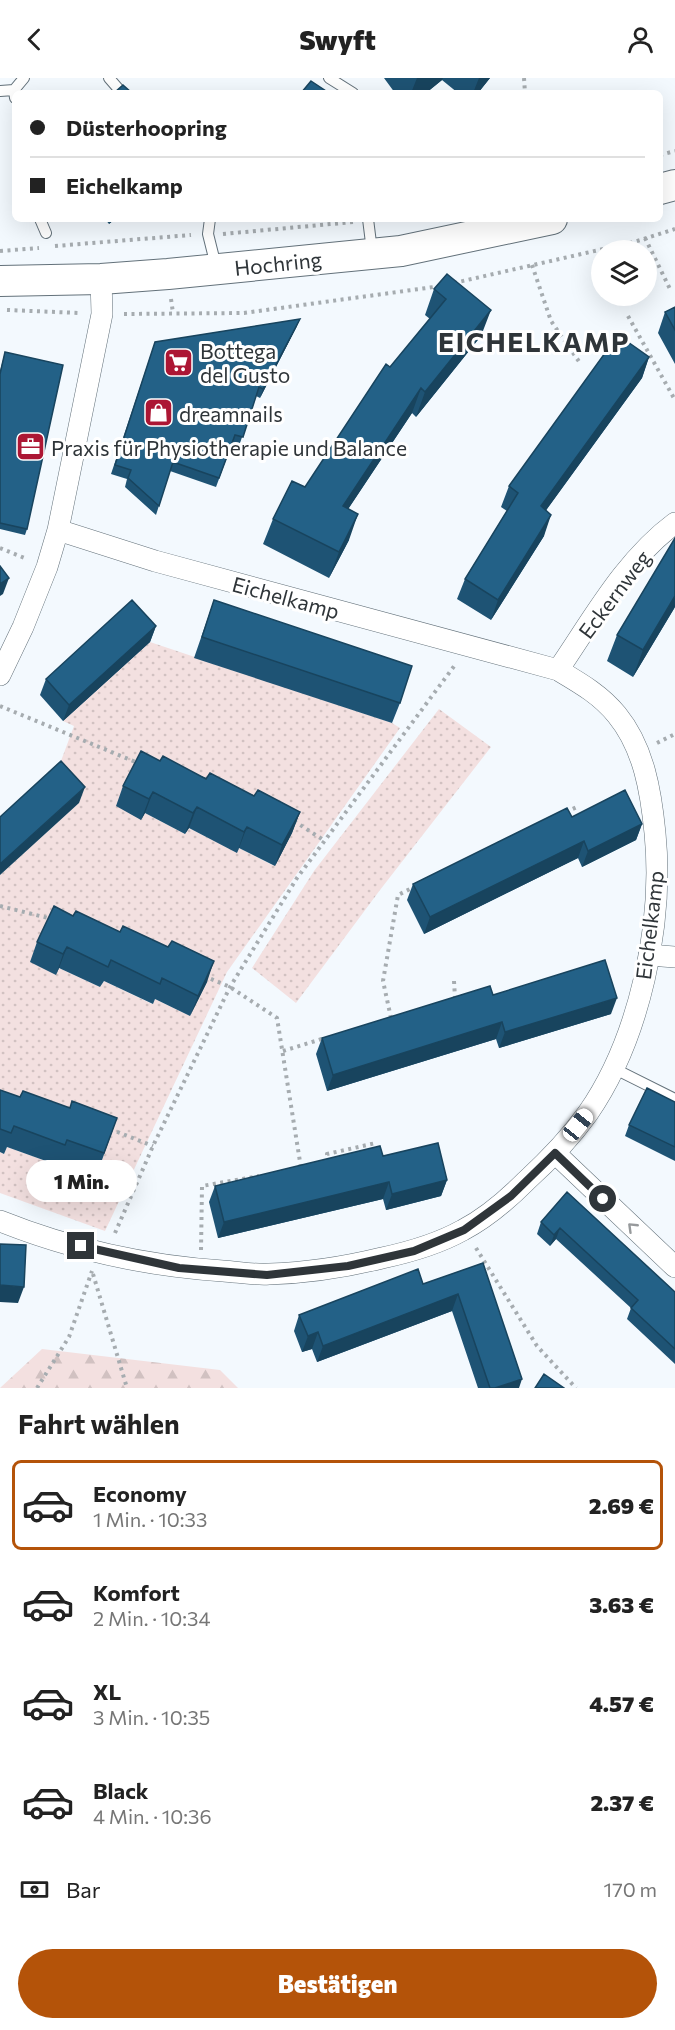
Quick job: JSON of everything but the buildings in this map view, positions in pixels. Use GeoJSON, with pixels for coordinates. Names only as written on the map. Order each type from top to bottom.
{"type":"FeatureCollection","features":[{"type":"Feature","properties":{"kind":"street","name":"Hochring"},"geometry":{"type":"LineString","coordinates":[[0,281],[101,279],[401,251],[538,222]]}},
{"type":"Feature","properties":{"kind":"street"},"geometry":{"type":"LineString","coordinates":[[0,675],[23,627],[47,567],[58,530],[102,314],[101,279]]}},
{"type":"Feature","properties":{"kind":"street","name":"Eckernweg"},"geometry":{"type":"LineString","coordinates":[[558,670],[633,562],[660,534],[675,523]]}},
{"type":"Feature","properties":{"kind":"street","name":"Eichelkamp"},"geometry":{"type":"LineString","coordinates":[[0,1221],[106,1253],[179,1268],[267,1275],[348,1266],[414,1251],[464,1230],[511,1196],[555,1153],[589,1112],[613,1068],[632,1023],[644,984],[656,901],[657,853],[653,806],[640,752],[618,716],[590,688],[558,670],[165,564],[58,530]]}},
{"type":"Feature","properties":{"kind":"street"},"geometry":{"type":"LineString","coordinates":[[649,956],[675,957]]}},
{"type":"Feature","properties":{"kind":"street"},"geometry":{"type":"LineString","coordinates":[[555,1153],[675,1267]]}},
{"type":"Feature","properties":{"kind":"lane"},"geometry":{"type":"LineString","coordinates":[[329,78],[348,90]]}},
{"type":"Feature","properties":{"kind":"lane"},"geometry":{"type":"LineString","coordinates":[[41,222],[46,233]]}},
{"type":"Feature","properties":{"kind":"lane"},"geometry":{"type":"LineString","coordinates":[[210,222],[208,234],[216,269]]}},
{"type":"Feature","properties":{"kind":"lane"},"geometry":{"type":"LineString","coordinates":[[368,222],[373,254]]}},
{"type":"Feature","properties":{"kind":"lane"},"geometry":{"type":"LineString","coordinates":[[613,1068],[675,1099]]}},
{"type":"Feature","properties":{"kind":"path"},"geometry":{"type":"LineString","coordinates":[[0,309],[102,314],[244,314],[443,286],[675,229]]}},
{"type":"Feature","properties":{"kind":"path"},"geometry":{"type":"LineString","coordinates":[[645,238],[671,291]]}},
{"type":"Feature","properties":{"kind":"path"},"geometry":{"type":"LineString","coordinates":[[532,265],[551,321],[580,363]]}},
{"type":"Feature","properties":{"kind":"path"},"geometry":{"type":"LineString","coordinates":[[628,316],[675,400]]}},
{"type":"Feature","properties":{"kind":"path"},"geometry":{"type":"LineString","coordinates":[[0,548],[47,567]]}},
{"type":"Feature","properties":{"kind":"path"},"geometry":{"type":"LineString","coordinates":[[106,1253],[153,1146],[230,987],[297,878],[469,645]]}},
{"type":"Feature","properties":{"kind":"path"},"geometry":{"type":"LineString","coordinates":[[0,706],[140,764]]}},
{"type":"Feature","properties":{"kind":"path"},"geometry":{"type":"LineString","coordinates":[[556,817],[577,807]]}},
{"type":"Feature","properties":{"kind":"path"},"geometry":{"type":"LineString","coordinates":[[287,818],[326,841]]}},
{"type":"Feature","properties":{"kind":"path"},"geometry":{"type":"LineString","coordinates":[[391,1018],[383,981],[398,895],[419,885]]}},
{"type":"Feature","properties":{"kind":"path"},"geometry":{"type":"LineString","coordinates":[[0,906],[53,920]]}},
{"type":"Feature","properties":{"kind":"path"},"geometry":{"type":"LineString","coordinates":[[199,974],[230,987],[277,1018],[301,1168]]}},
{"type":"Feature","properties":{"kind":"path"},"geometry":{"type":"LineString","coordinates":[[446,1001],[457,997],[454,981]]}},
{"type":"Feature","properties":{"kind":"path"},"geometry":{"type":"LineString","coordinates":[[380,1021],[402,1014]]}},
{"type":"Feature","properties":{"kind":"path"},"geometry":{"type":"LineString","coordinates":[[283,1051],[326,1038]]}},
{"type":"Feature","properties":{"kind":"path"},"geometry":{"type":"LineString","coordinates":[[102,1126],[153,1146]]}},
{"type":"Feature","properties":{"kind":"path"},"geometry":{"type":"LineString","coordinates":[[320,1164],[329,1162],[327,1154],[376,1143]]}},
{"type":"Feature","properties":{"kind":"path"},"geometry":{"type":"LineString","coordinates":[[290,1170],[310,1166]]}},
{"type":"Feature","properties":{"kind":"path"},"geometry":{"type":"LineString","coordinates":[[200,1270],[202,1186],[268,1174]]}},
{"type":"Feature","properties":{"kind":"path"},"geometry":{"type":"LineString","coordinates":[[464,1230],[537,1346],[576,1388]]}},
{"type":"Feature","properties":{"kind":"path"},"geometry":{"type":"LineString","coordinates":[[81,1246],[92,1270],[127,1388]]}},
{"type":"Feature","properties":{"kind":"path"},"geometry":{"type":"LineString","coordinates":[[37,1388],[69,1337],[92,1270]]}},
{"type":"Feature","properties":{"kind":"green space"},"geometry":{"type":"Polygon","coordinates":[[[150,642],[392,723],[400,728],[227,972],[105,1231],[0,1193],[0,1152],[4,1154],[7,1147],[57,1165],[59,1160],[97,1174],[0,1113],[0,875],[79,803],[55,777],[74,726],[63,721],[150,642]],[[156,777],[145,813],[185,834],[189,828],[236,852],[239,848],[274,866],[156,777]],[[69,931],[59,968],[100,987],[104,981],[152,1004],[155,999],[190,1016],[69,931]]]}},
{"type":"Feature","properties":{"kind":"green space"},"geometry":{"type":"Polygon","coordinates":[[[439,709],[491,747],[296,1003],[252,968],[314,871],[439,709]]]}},
{"type":"Feature","properties":{"kind":"green space"},"geometry":{"type":"Polygon","coordinates":[[[42,1349],[220,1370],[238,1388],[0,1388],[42,1349]]]}},
{"type":"Feature","properties":{"kind":"place","name":"Bottega del Gusto"},"geometry":{"type":"Point","coordinates":[179,362]}},
{"type":"Feature","properties":{"kind":"place","name":"dreamnails"},"geometry":{"type":"Point","coordinates":[158,413]}},
{"type":"Feature","properties":{"kind":"place","name":"Praxis für Physiotherapie und Balance"},"geometry":{"type":"Point","coordinates":[30,447]}},
{"type":"Feature","properties":{"kind":"district","name":"EICHELKAMP"},"geometry":{"type":"Point","coordinates":[534,341]}},
{"type":"Feature","properties":{"kind":"route"},"geometry":{"type":"LineString","coordinates":[[81,1246],[179,1268],[267,1275],[348,1266],[414,1251],[464,1230],[511,1196],[555,1153],[603,1199]]}}]}
